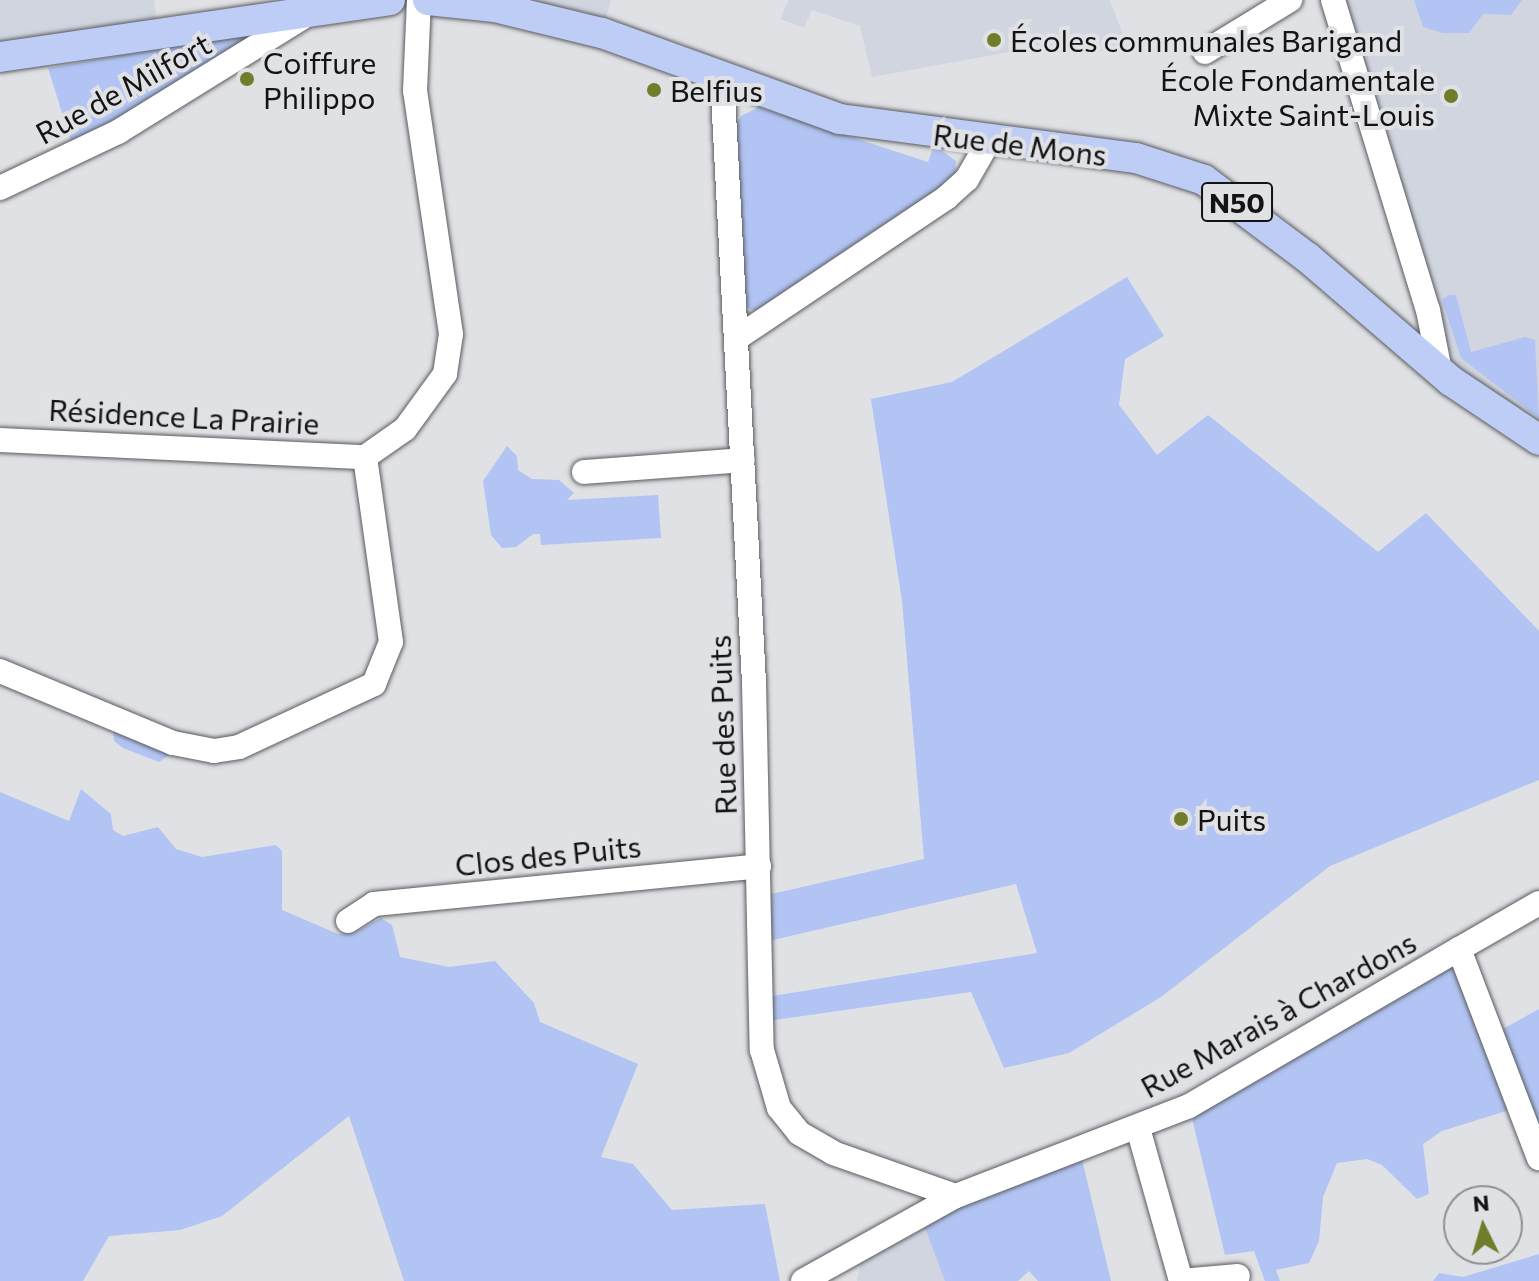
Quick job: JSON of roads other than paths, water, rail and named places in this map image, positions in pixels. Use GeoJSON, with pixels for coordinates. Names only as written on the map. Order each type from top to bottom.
{"type":"FeatureCollection","features":[{"type":"Feature","properties":{"kind":"main road"},"geometry":{"type":"LineString","coordinates":[[0,57],[390,0]]}},
{"type":"Feature","properties":{"kind":"main road","name":"Rue de Mons"},"geometry":{"type":"LineString","coordinates":[[428,0],[544,17],[840,119],[1136,158],[1204,180],[1296,249],[1440,371],[1539,440]]}},
{"type":"Feature","properties":{"kind":"street"},"geometry":{"type":"LineString","coordinates":[[0,671],[173,743],[214,751],[239,747],[374,684],[391,642],[365,457],[405,429],[445,374],[450,318],[415,91],[419,0]]}},
{"type":"Feature","properties":{"kind":"street"},"geometry":{"type":"LineString","coordinates":[[1205,52],[1290,0]]}},
{"type":"Feature","properties":{"kind":"street"},"geometry":{"type":"LineString","coordinates":[[1333,0],[1428,310],[1440,371]]}},
{"type":"Feature","properties":{"kind":"street","name":"Rue de Milfort"},"geometry":{"type":"LineString","coordinates":[[0,188],[118,132],[314,10]]}},
{"type":"Feature","properties":{"kind":"street","name":"Rue des Puits"},"geometry":{"type":"LineString","coordinates":[[722,76],[743,460],[759,866],[762,1050],[779,1108],[799,1133],[833,1153],[956,1196]]}},
{"type":"Feature","properties":{"kind":"street"},"geometry":{"type":"LineString","coordinates":[[737,338],[946,198],[967,179],[989,141]]}},
{"type":"Feature","properties":{"kind":"street","name":"Résidence La Prairie"},"geometry":{"type":"LineString","coordinates":[[0,440],[365,457]]}},
{"type":"Feature","properties":{"kind":"street"},"geometry":{"type":"LineString","coordinates":[[584,472],[743,460]]}},
{"type":"Feature","properties":{"kind":"street","name":"Clos des Puits"},"geometry":{"type":"LineString","coordinates":[[348,921],[374,904],[759,866]]}},
{"type":"Feature","properties":{"kind":"street","name":"Rue Marais à Chardons"},"geometry":{"type":"LineString","coordinates":[[803,1281],[956,1196],[1138,1128],[1245,1076],[1539,903]]}},
{"type":"Feature","properties":{"kind":"street"},"geometry":{"type":"LineString","coordinates":[[1459,949],[1539,1158]]}},
{"type":"Feature","properties":{"kind":"street"},"geometry":{"type":"LineString","coordinates":[[1138,1128],[1181,1281],[1238,1276]]}},
{"type":"Feature","properties":{"kind":"place","name":"Écoles communales Barigand"},"geometry":{"type":"Point","coordinates":[994,40]}},
{"type":"Feature","properties":{"kind":"place","name":"Coiffure Philippo"},"geometry":{"type":"Point","coordinates":[247,79]}},
{"type":"Feature","properties":{"kind":"place","name":"Belfius"},"geometry":{"type":"Point","coordinates":[654,90]}},
{"type":"Feature","properties":{"kind":"place","name":"École Fondamentale Mixte Saint-Louis"},"geometry":{"type":"Point","coordinates":[1451,96]}},
{"type":"Feature","properties":{"kind":"place","name":"Puits"},"geometry":{"type":"Point","coordinates":[1181,819]}}]}
